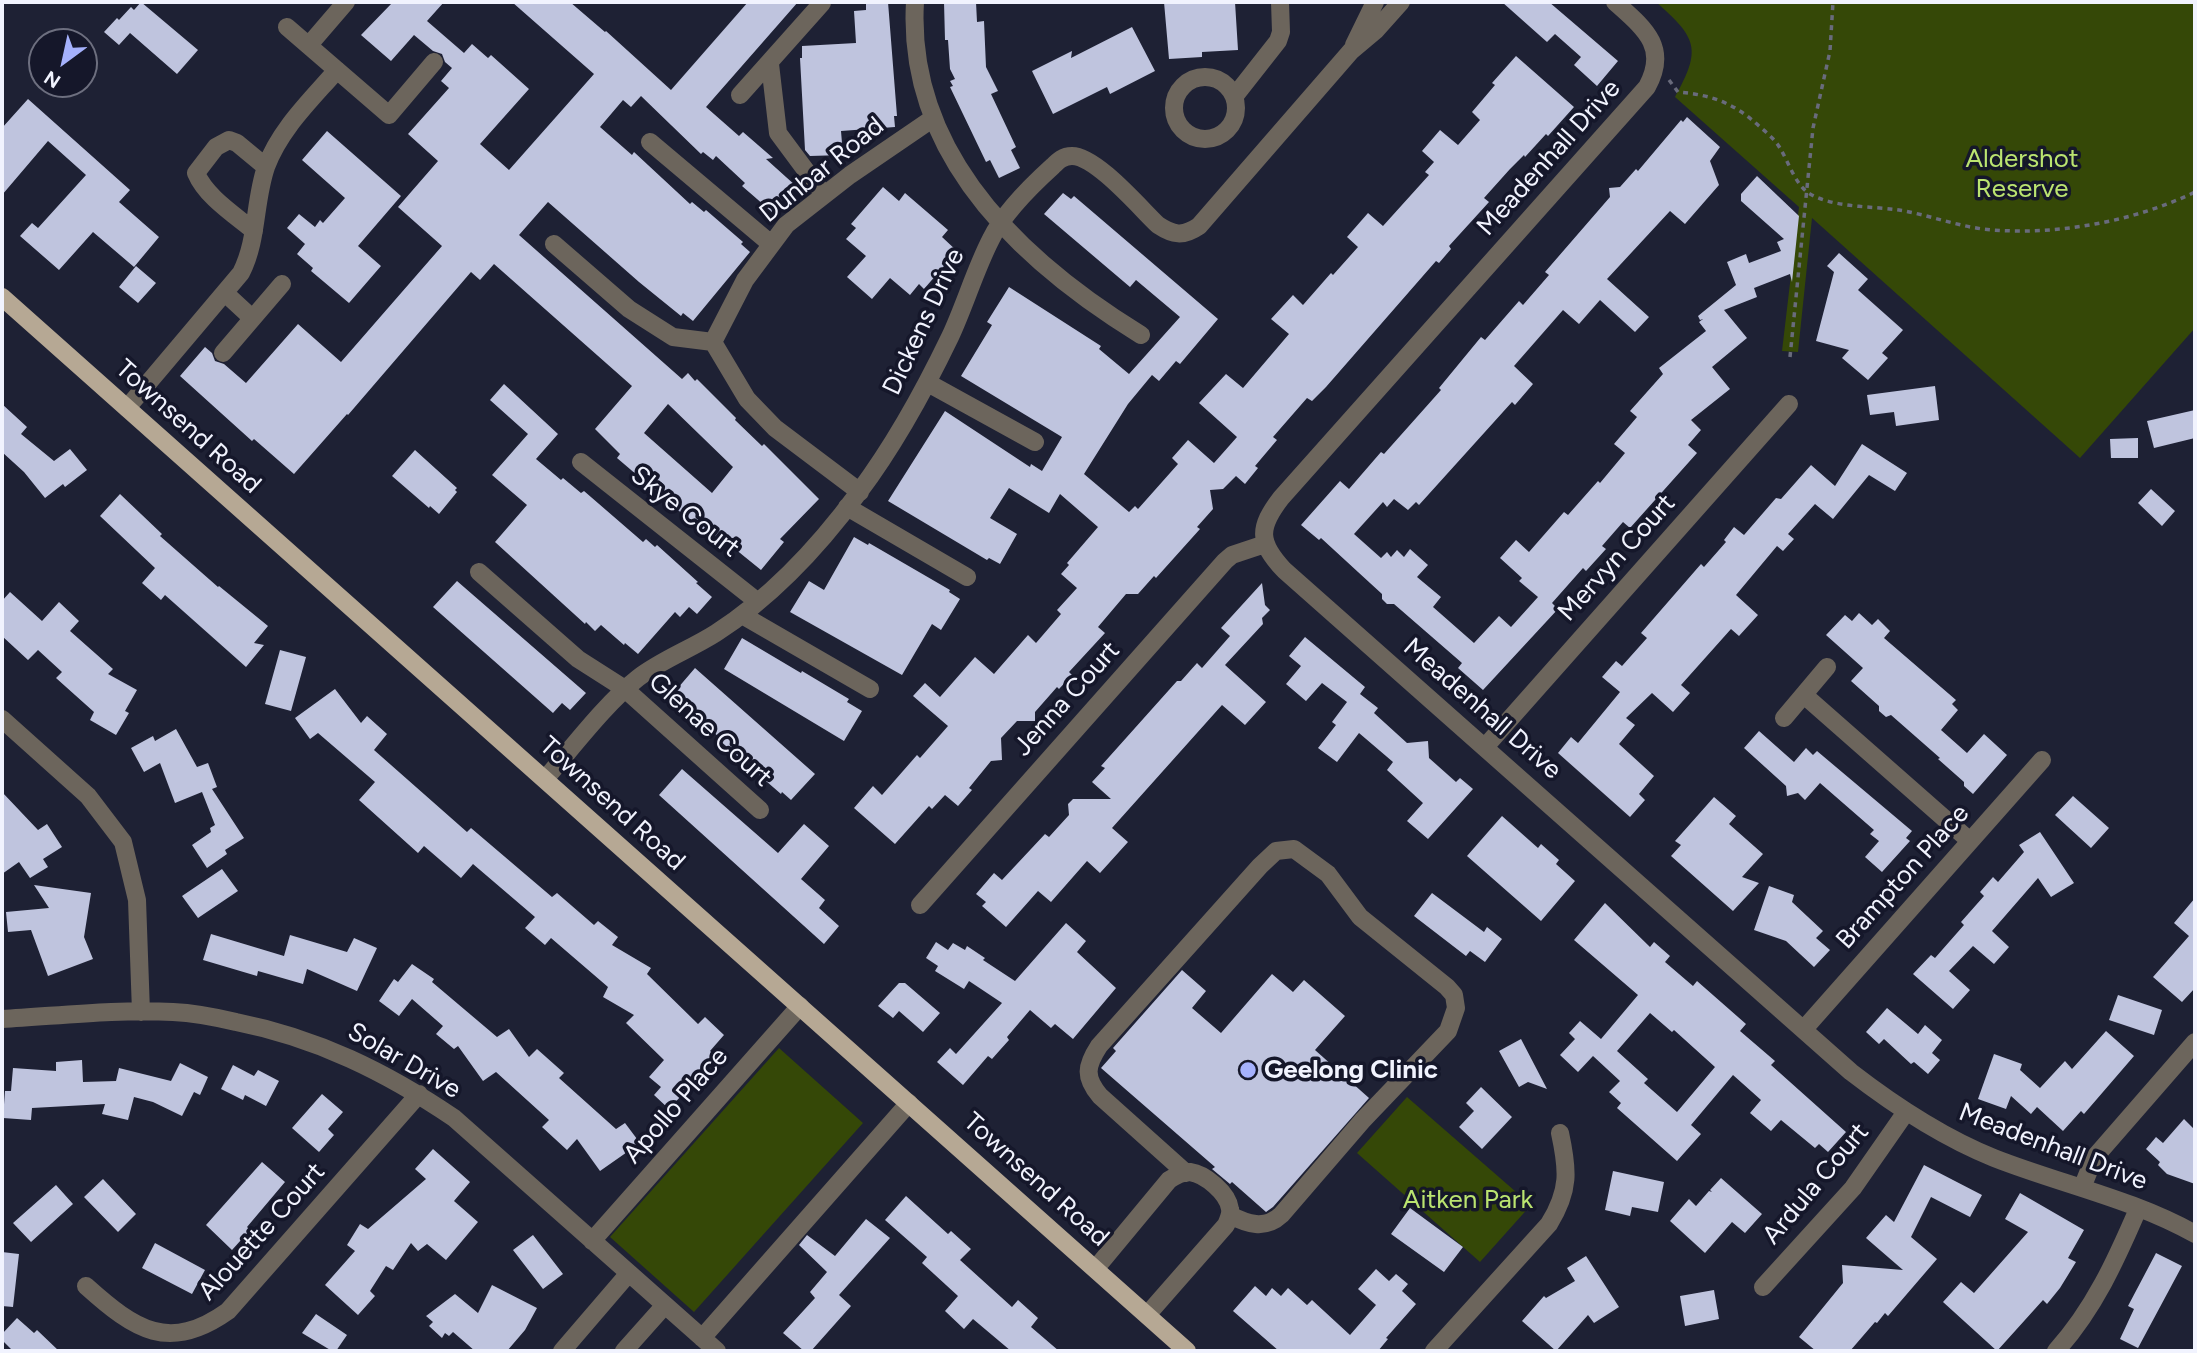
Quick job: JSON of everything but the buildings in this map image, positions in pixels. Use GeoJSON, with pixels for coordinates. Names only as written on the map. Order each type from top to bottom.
{"type":"FeatureCollection","features":[{"type":"Feature","properties":{"kind":"main road","name":"Townsend Road"},"geometry":{"type":"LineString","coordinates":[[2,297],[1187,1351]]}},
{"type":"Feature","properties":{"kind":"street"},"geometry":{"type":"LineString","coordinates":[[309,45],[346,2]]}},
{"type":"Feature","properties":{"kind":"street"},"geometry":{"type":"LineString","coordinates":[[915,2],[913,28],[917,65],[932,119],[961,170],[1018,242],[1059,279],[1141,335]]}},
{"type":"Feature","properties":{"kind":"street"},"geometry":{"type":"LineString","coordinates":[[1234,97],[1278,41],[1280,2]]}},
{"type":"Feature","properties":{"kind":"street","name":"Dickens Drive"},"geometry":{"type":"LineString","coordinates":[[1351,51],[1375,2]]}},
{"type":"Feature","properties":{"kind":"street","name":"Dickens Drive"},"geometry":{"type":"LineString","coordinates":[[545,779],[625,689],[640,676],[704,640],[758,602],[811,551],[860,492],[928,383],[991,237],[1040,177],[1062,158],[1083,158],[1095,166],[1157,225],[1178,235],[1189,233],[1199,226],[1351,51],[1376,30],[1401,2]]}},
{"type":"Feature","properties":{"kind":"street"},"geometry":{"type":"LineString","coordinates":[[1615,2],[1653,43],[1657,64]]}},
{"type":"Feature","properties":{"kind":"street"},"geometry":{"type":"LineString","coordinates":[[740,95],[822,3]]}},
{"type":"Feature","properties":{"kind":"street"},"geometry":{"type":"LineString","coordinates":[[287,27],[389,115],[434,62]]}},
{"type":"Feature","properties":{"kind":"street"},"geometry":{"type":"LineString","coordinates":[[770,64],[778,133],[824,195]]}},
{"type":"Feature","properties":{"kind":"street","name":"Meadenhall Drive"},"geometry":{"type":"LineString","coordinates":[[1657,64],[1647,87],[1639,97],[1281,498],[1267,519],[1264,530],[1265,544],[1284,570],[1852,1072],[1906,1112],[1951,1139],[2138,1209],[2195,1234]]}},
{"type":"Feature","properties":{"kind":"street"},"geometry":{"type":"LineString","coordinates":[[127,408],[241,273],[250,256],[266,167],[289,126],[337,70]]}},
{"type":"Feature","properties":{"kind":"street","name":"Dunbar Road"},"geometry":{"type":"LineString","coordinates":[[713,342],[745,280],[786,225],[850,175],[932,119]]}},
{"type":"Feature","properties":{"kind":"street"},"geometry":{"type":"LineString","coordinates":[[254,231],[222,205],[200,182],[196,173],[216,147],[229,140],[237,143],[266,167]]}},
{"type":"Feature","properties":{"kind":"street"},"geometry":{"type":"LineString","coordinates":[[650,142],[771,244]]}},
{"type":"Feature","properties":{"kind":"street"},"geometry":{"type":"LineString","coordinates":[[554,244],[629,309],[673,337],[713,342],[747,399],[775,428],[860,492]]}},
{"type":"Feature","properties":{"kind":"street"},"geometry":{"type":"LineString","coordinates":[[223,353],[282,284]]}},
{"type":"Feature","properties":{"kind":"street"},"geometry":{"type":"LineString","coordinates":[[225,293],[252,318]]}},
{"type":"Feature","properties":{"kind":"street"},"geometry":{"type":"LineString","coordinates":[[928,383],[1035,442]]}},
{"type":"Feature","properties":{"kind":"street","name":"Mervyn Court"},"geometry":{"type":"LineString","coordinates":[[1485,747],[1789,404]]}},
{"type":"Feature","properties":{"kind":"street","name":"Skye Court"},"geometry":{"type":"LineString","coordinates":[[581,462],[758,602]]}},
{"type":"Feature","properties":{"kind":"street"},"geometry":{"type":"LineString","coordinates":[[847,507],[967,577]]}},
{"type":"Feature","properties":{"kind":"street","name":"Jenna Court"},"geometry":{"type":"LineString","coordinates":[[920,905],[1225,561],[1232,555],[1265,544]]}},
{"type":"Feature","properties":{"kind":"street","name":"Glenae Court"},"geometry":{"type":"LineString","coordinates":[[479,572],[578,659],[625,689],[760,810]]}},
{"type":"Feature","properties":{"kind":"street"},"geometry":{"type":"LineString","coordinates":[[742,615],[870,689]]}},
{"type":"Feature","properties":{"kind":"street"},"geometry":{"type":"LineString","coordinates":[[1784,718],[1827,667]]}},
{"type":"Feature","properties":{"kind":"street"},"geometry":{"type":"LineString","coordinates":[[1804,695],[1970,841]]}},
{"type":"Feature","properties":{"kind":"street"},"geometry":{"type":"LineString","coordinates":[[2,719],[88,796],[123,842],[137,900],[141,1012]]}},
{"type":"Feature","properties":{"kind":"street","name":"Brampton Place"},"geometry":{"type":"LineString","coordinates":[[1804,1029],[2042,760]]}},
{"type":"Feature","properties":{"kind":"street"},"geometry":{"type":"LineString","coordinates":[[1186,1173],[1092,1086],[1088,1066],[1099,1046],[1276,851],[1294,849],[1328,874],[1360,917],[1447,987],[1454,995],[1454,1020],[1448,1031],[1362,1121],[1275,1221],[1254,1224],[1230,1215]]}},
{"type":"Feature","properties":{"kind":"street","name":"Apollo Place"},"geometry":{"type":"LineString","coordinates":[[592,1241],[800,1006]]}},
{"type":"Feature","properties":{"kind":"street","name":"Solar Drive"},"geometry":{"type":"LineString","coordinates":[[2,1019],[141,1012],[188,1013],[270,1028],[325,1046],[419,1094],[454,1118],[717,1351]]}},
{"type":"Feature","properties":{"kind":"street"},"geometry":{"type":"LineString","coordinates":[[2082,1188],[2094,1158],[2195,1042]]}},
{"type":"Feature","properties":{"kind":"street","name":"Alouette Court"},"geometry":{"type":"LineString","coordinates":[[86,1286],[115,1312],[151,1335],[170,1339],[190,1337],[210,1328],[228,1311],[419,1094]]}},
{"type":"Feature","properties":{"kind":"street"},"geometry":{"type":"LineString","coordinates":[[702,1338],[909,1103]]}},
{"type":"Feature","properties":{"kind":"street","name":"Ardula Court"},"geometry":{"type":"LineString","coordinates":[[1763,1287],[1853,1188],[1906,1112]]}},
{"type":"Feature","properties":{"kind":"street"},"geometry":{"type":"LineString","coordinates":[[1434,1351],[1549,1224],[1561,1205],[1567,1166],[1560,1133]]}},
{"type":"Feature","properties":{"kind":"street"},"geometry":{"type":"LineString","coordinates":[[1096,1268],[1169,1180],[1186,1173],[1197,1174],[1215,1186],[1226,1197],[1230,1208],[1226,1225],[1147,1315]]}},
{"type":"Feature","properties":{"kind":"street"},"geometry":{"type":"LineString","coordinates":[[2056,1351],[2087,1312],[2101,1289],[2138,1209]]}},
{"type":"Feature","properties":{"kind":"street"},"geometry":{"type":"LineString","coordinates":[[562,1351],[629,1273]]}},
{"type":"Feature","properties":{"kind":"street"},"geometry":{"type":"LineString","coordinates":[[624,1351],[665,1305]]}},
{"type":"Feature","properties":{"kind":"path"},"geometry":{"type":"LineString","coordinates":[[1790,357],[1813,128],[1830,51],[1833,2]]}},
{"type":"Feature","properties":{"kind":"path"},"geometry":{"type":"LineString","coordinates":[[1657,64],[1678,92],[1697,93],[1726,102],[1750,118],[1779,146],[1807,193],[1823,200],[1901,211],[1992,230],[2046,230],[2111,221],[2173,203],[2195,192]]}},
{"type":"Feature","properties":{"kind":"green space","name":"Aldershot Reserve"},"geometry":{"type":"Polygon","coordinates":[[[1656,2],[2195,2],[2195,328],[2080,458],[1812,218],[1798,352],[1782,351],[1799,207],[1675,97],[1689,67],[1691,45],[1680,25],[1656,2]]]}},
{"type":"Feature","properties":{"kind":"green space"},"geometry":{"type":"Polygon","coordinates":[[[779,1048],[863,1123],[694,1312],[610,1237],[779,1048]]]}},
{"type":"Feature","properties":{"kind":"green space","name":"Aitken Park"},"geometry":{"type":"Polygon","coordinates":[[[1407,1097],[1531,1205],[1480,1262],[1357,1153],[1407,1097]]]}},
{"type":"Feature","properties":{"kind":"place","name":"Geelong Clinic"},"geometry":{"type":"Point","coordinates":[1248,1070]}}]}
